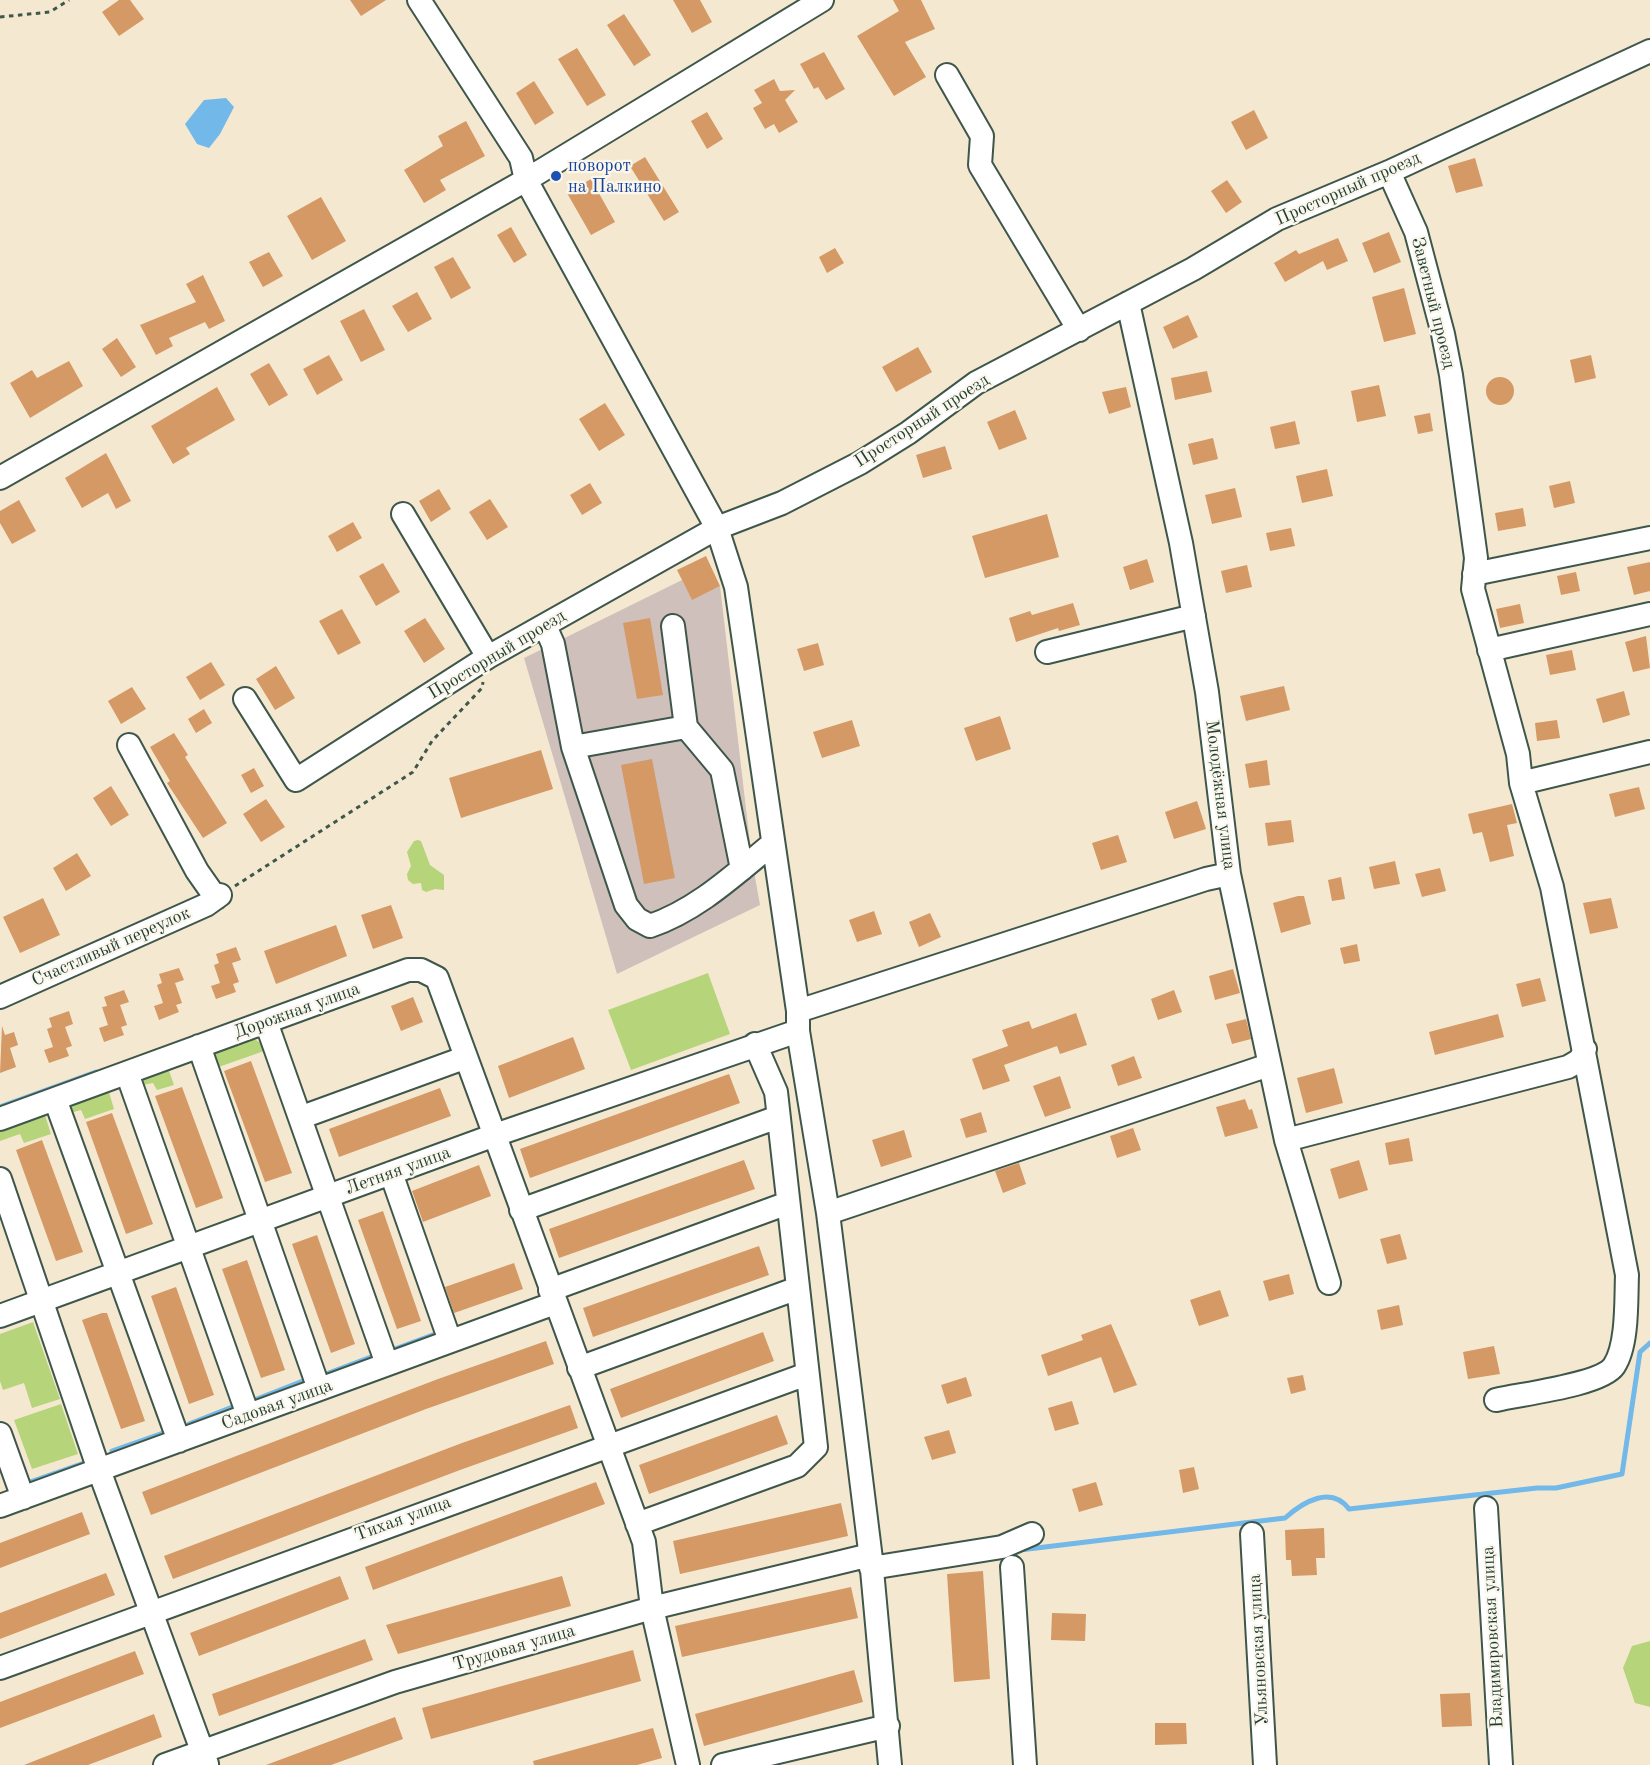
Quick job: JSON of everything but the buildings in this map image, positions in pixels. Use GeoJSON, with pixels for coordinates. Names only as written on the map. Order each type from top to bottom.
{"type":"FeatureCollection","features":[{"type":"Feature","properties":{"kind":"street"},"geometry":{"type":"LineString","coordinates":[[419,0],[521,158],[526,180],[717,528],[736,586],[828,1214],[871,1562],[890,1765]]}},
{"type":"Feature","properties":{"kind":"street"},"geometry":{"type":"LineString","coordinates":[[0,477],[526,180],[822,0]]}},
{"type":"Feature","properties":{"kind":"street","name":"Просторный проезд"},"geometry":{"type":"LineString","coordinates":[[245,699],[296,780],[488,657],[717,528],[782,503],[860,463],[908,433],[976,383],[1193,269],[1277,219],[1389,172],[1650,51]]}},
{"type":"Feature","properties":{"kind":"street"},"geometry":{"type":"LineString","coordinates":[[947,75],[982,136],[980,165],[1079,330]]}},
{"type":"Feature","properties":{"kind":"street","name":"Заветный проезд"},"geometry":{"type":"LineString","coordinates":[[1389,172],[1416,232],[1443,334],[1451,375],[1458,440],[1476,558],[1473,589],[1518,754],[1521,783],[1552,887],[1627,1275],[1624,1334],[1614,1366],[1596,1378],[1496,1400]]}},
{"type":"Feature","properties":{"kind":"street","name":"Молодёжная улица"},"geometry":{"type":"LineString","coordinates":[[1128,303],[1181,543],[1194,616],[1207,692],[1229,874],[1286,1140],[1329,1283]]}},
{"type":"Feature","properties":{"kind":"street"},"geometry":{"type":"LineString","coordinates":[[403,514],[488,657]]}},
{"type":"Feature","properties":{"kind":"street"},"geometry":{"type":"LineString","coordinates":[[1474,574],[1650,538]]}},
{"type":"Feature","properties":{"kind":"street"},"geometry":{"type":"LineString","coordinates":[[1489,650],[1650,614]]}},
{"type":"Feature","properties":{"kind":"street"},"geometry":{"type":"LineString","coordinates":[[1047,652],[1194,616]]}},
{"type":"Feature","properties":{"kind":"street"},"geometry":{"type":"LineString","coordinates":[[545,626],[554,644],[573,747],[626,905],[637,920],[650,926],[676,917],[772,844]]}},
{"type":"Feature","properties":{"kind":"street"},"geometry":{"type":"LineString","coordinates":[[673,626],[686,727],[722,770],[742,869]]}},
{"type":"Feature","properties":{"kind":"street"},"geometry":{"type":"LineString","coordinates":[[573,747],[686,727]]}},
{"type":"Feature","properties":{"kind":"street"},"geometry":{"type":"LineString","coordinates":[[129,745],[197,871],[218,897]]}},
{"type":"Feature","properties":{"kind":"street"},"geometry":{"type":"LineString","coordinates":[[1521,783],[1650,752]]}},
{"type":"Feature","properties":{"kind":"street","name":"Летняя улица"},"geometry":{"type":"LineString","coordinates":[[0,1316],[495,1135],[755,1044],[798,1021],[1206,879],[1229,874]]}},
{"type":"Feature","properties":{"kind":"street","name":"Счастливый переулок"},"geometry":{"type":"LineString","coordinates":[[1,994],[206,905],[218,897]]}},
{"type":"Feature","properties":{"kind":"street","name":"Дорожная улица"},"geometry":{"type":"LineString","coordinates":[[0,1119],[408,970],[421,970],[437,978],[644,1542],[652,1608],[688,1765]]}},
{"type":"Feature","properties":{"kind":"street"},"geometry":{"type":"LineString","coordinates":[[266,1022],[302,1117],[387,1364]]}},
{"type":"Feature","properties":{"kind":"street"},"geometry":{"type":"LineString","coordinates":[[637,1524],[797,1466],[816,1447],[776,1092],[755,1044]]}},
{"type":"Feature","properties":{"kind":"street"},"geometry":{"type":"LineString","coordinates":[[199,1046],[319,1389]]}},
{"type":"Feature","properties":{"kind":"street"},"geometry":{"type":"LineString","coordinates":[[1286,1140],[1568,1067],[1580,1060],[1585,1049]]}},
{"type":"Feature","properties":{"kind":"street"},"geometry":{"type":"LineString","coordinates":[[302,1117],[465,1058]]}},
{"type":"Feature","properties":{"kind":"street"},"geometry":{"type":"LineString","coordinates":[[828,1214],[1269,1065]]}},
{"type":"Feature","properties":{"kind":"street"},"geometry":{"type":"LineString","coordinates":[[127,1073],[248,1415]]}},
{"type":"Feature","properties":{"kind":"street"},"geometry":{"type":"LineString","coordinates":[[55,1099],[179,1441]]}},
{"type":"Feature","properties":{"kind":"street"},"geometry":{"type":"LineString","coordinates":[[521,1210],[778,1117]]}},
{"type":"Feature","properties":{"kind":"street"},"geometry":{"type":"LineString","coordinates":[[391,1173],[450,1341]]}},
{"type":"Feature","properties":{"kind":"street"},"geometry":{"type":"LineString","coordinates":[[0,1179],[8,1226],[43,1301],[99,1470],[205,1758]]}},
{"type":"Feature","properties":{"kind":"street","name":"Садовая улица"},"geometry":{"type":"LineString","coordinates":[[0,1506],[450,1341],[553,1297],[788,1203]]}},
{"type":"Feature","properties":{"kind":"street"},"geometry":{"type":"LineString","coordinates":[[579,1368],[798,1288]]}},
{"type":"Feature","properties":{"kind":"street","name":"Тихая улица"},"geometry":{"type":"LineString","coordinates":[[0,1668],[151,1611],[807,1374]]}},
{"type":"Feature","properties":{"kind":"street"},"geometry":{"type":"LineString","coordinates":[[0,1434],[22,1498]]}},
{"type":"Feature","properties":{"kind":"street","name":"Владимировская улица"},"geometry":{"type":"LineString","coordinates":[[1486,1508],[1501,1765]]}},
{"type":"Feature","properties":{"kind":"street","name":"Трудовая улица"},"geometry":{"type":"LineString","coordinates":[[165,1765],[205,1758],[395,1682],[652,1608],[871,1562],[1002,1547],[1032,1534]]}},
{"type":"Feature","properties":{"kind":"street","name":"Ульяновская улица"},"geometry":{"type":"LineString","coordinates":[[1252,1534],[1265,1765]]}},
{"type":"Feature","properties":{"kind":"street"},"geometry":{"type":"LineString","coordinates":[[1012,1567],[1025,1765]]}},
{"type":"Feature","properties":{"kind":"street"},"geometry":{"type":"LineString","coordinates":[[723,1765],[888,1726]]}},
{"type":"Feature","properties":{"kind":"path"},"geometry":{"type":"LineString","coordinates":[[0,17],[50,12],[69,0]]}},
{"type":"Feature","properties":{"kind":"path"},"geometry":{"type":"LineString","coordinates":[[218,897],[413,771],[432,741],[482,688],[488,657]]}},
{"type":"Feature","properties":{"kind":"shaded area"},"geometry":{"type":"Polygon","coordinates":[[[682,580],[692,599],[720,586],[752,860],[760,905],[617,974],[524,658],[682,580]]]}},
{"type":"Feature","properties":{"kind":"green space"},"geometry":{"type":"Polygon","coordinates":[[[414,841],[421,841],[430,865],[444,875],[444,890],[435,889],[426,892],[422,890],[421,883],[413,884],[408,880],[407,874],[411,866],[407,852],[414,841]]]}},
{"type":"Feature","properties":{"kind":"green space"},"geometry":{"type":"Polygon","coordinates":[[[708,973],[730,1034],[631,1070],[608,1010],[708,973]]]}},
{"type":"Feature","properties":{"kind":"green space"},"geometry":{"type":"Polygon","coordinates":[[[253,1038],[262,1044],[264,1051],[213,1069],[211,1054],[215,1049],[253,1038]]]}},
{"type":"Feature","properties":{"kind":"green space"},"geometry":{"type":"Polygon","coordinates":[[[168,1068],[174,1085],[157,1090],[153,1083],[142,1085],[140,1077],[168,1068]]]}},
{"type":"Feature","properties":{"kind":"green space"},"geometry":{"type":"Polygon","coordinates":[[[108,1089],[114,1109],[85,1119],[81,1110],[70,1113],[71,1103],[108,1089]]]}},
{"type":"Feature","properties":{"kind":"green space"},"geometry":{"type":"Polygon","coordinates":[[[44,1112],[51,1134],[24,1143],[20,1134],[0,1141],[0,1126],[44,1112]]]}},
{"type":"Feature","properties":{"kind":"green space"},"geometry":{"type":"Polygon","coordinates":[[[33,1322],[60,1399],[32,1408],[24,1383],[3,1390],[0,1381],[0,1334],[33,1322]]]}},
{"type":"Feature","properties":{"kind":"green space"},"geometry":{"type":"Polygon","coordinates":[[[61,1404],[78,1454],[32,1469],[14,1420],[61,1404]]]}},
{"type":"Feature","properties":{"kind":"green space"},"geometry":{"type":"Polygon","coordinates":[[[1650,1641],[1650,1707],[1635,1703],[1623,1668],[1632,1646],[1650,1641]]]}},
{"type":"Feature","properties":{"kind":"water"},"geometry":{"type":"Polygon","coordinates":[[[226,98],[234,107],[220,134],[209,148],[197,144],[185,124],[204,100],[226,98]]]}},
{"type":"Feature","properties":{"kind":"waterway"},"geometry":{"type":"LineString","coordinates":[[0,1107],[96,1072]]}},
{"type":"Feature","properties":{"kind":"waterway"},"geometry":{"type":"LineString","coordinates":[[395,1349],[438,1333]]}},
{"type":"Feature","properties":{"kind":"waterway"},"geometry":{"type":"LineString","coordinates":[[1020,1550],[1285,1518],[1300,1506],[1317,1498],[1334,1498],[1349,1509],[1537,1488],[1556,1488],[1622,1474],[1640,1352],[1650,1343]]}},
{"type":"Feature","properties":{"kind":"waterway"},"geometry":{"type":"LineString","coordinates":[[326,1374],[371,1357]]}},
{"type":"Feature","properties":{"kind":"waterway"},"geometry":{"type":"LineString","coordinates":[[257,1399],[303,1381]]}},
{"type":"Feature","properties":{"kind":"waterway"},"geometry":{"type":"LineString","coordinates":[[189,1424],[235,1406]]}},
{"type":"Feature","properties":{"kind":"waterway"},"geometry":{"type":"LineString","coordinates":[[112,1451],[166,1432]]}},
{"type":"Feature","properties":{"kind":"waterway"},"geometry":{"type":"LineString","coordinates":[[30,1482],[87,1462]]}},
{"type":"Feature","properties":{"kind":"place","name":"поворот на Палкино"},"geometry":{"type":"Point","coordinates":[556,176]}}]}
